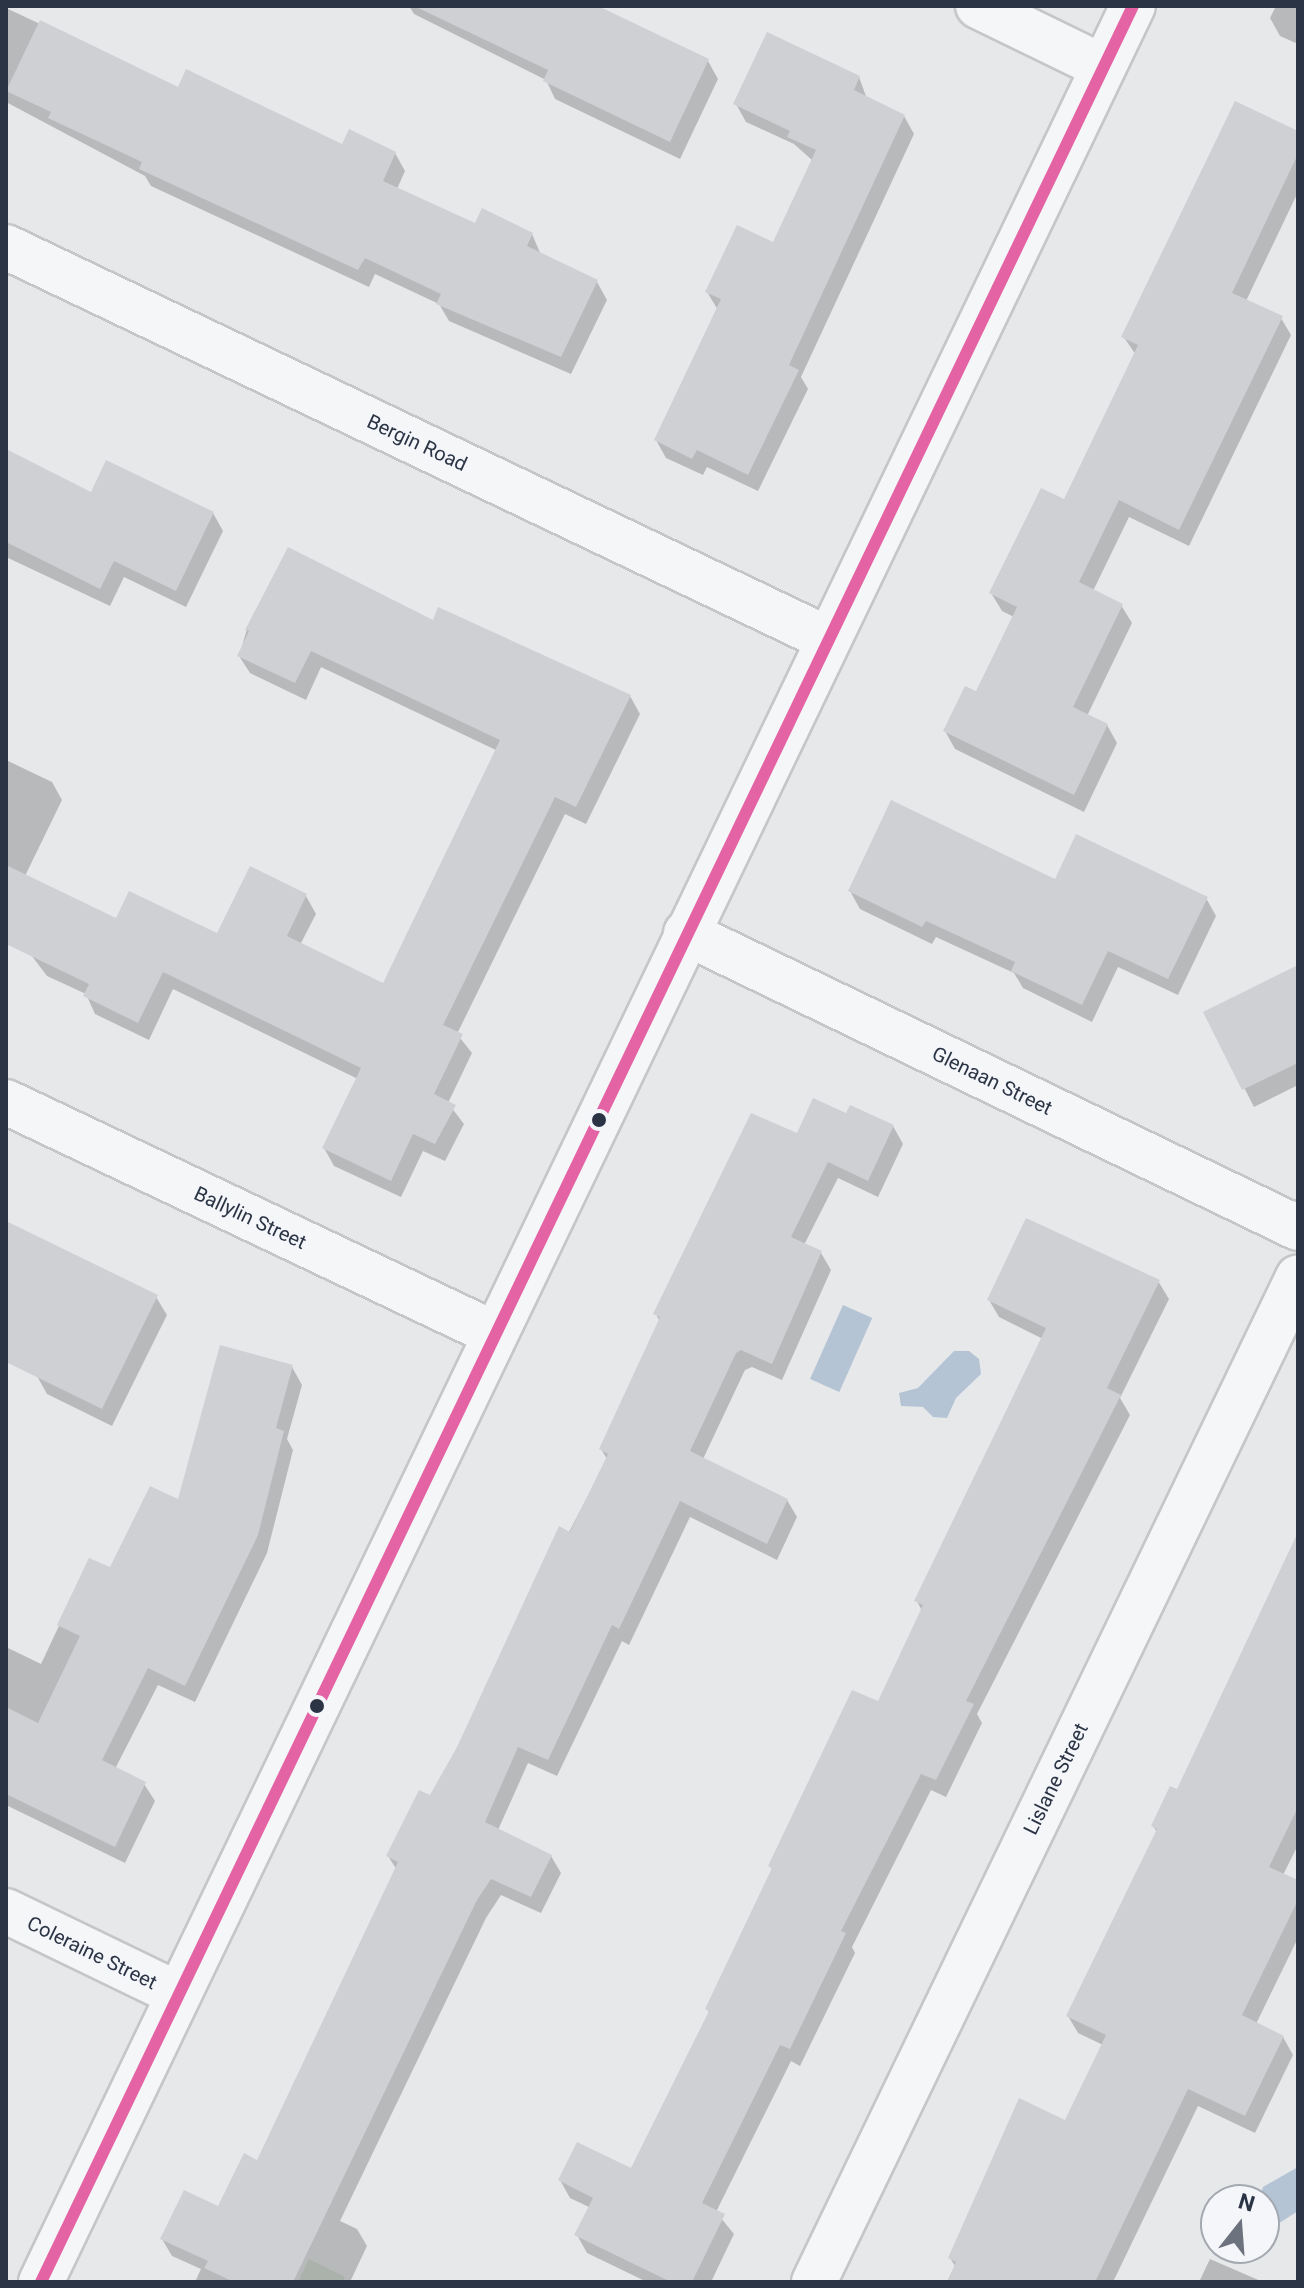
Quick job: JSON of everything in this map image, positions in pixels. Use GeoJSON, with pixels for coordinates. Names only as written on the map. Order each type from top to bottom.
{"type":"FeatureCollection","features":[{"type":"Feature","properties":{"kind":"street"},"geometry":{"type":"LineString","coordinates":[[978,6],[1103,67]]}},
{"type":"Feature","properties":{"kind":"street"},"geometry":{"type":"LineString","coordinates":[[41,2282],[1133,6]]}},
{"type":"Feature","properties":{"kind":"street","name":"Bergin Road"},"geometry":{"type":"LineString","coordinates":[[6,247],[828,639]]}},
{"type":"Feature","properties":{"kind":"street","name":"Glenaan Street"},"geometry":{"type":"LineString","coordinates":[[686,933],[1298,1228]]}},
{"type":"Feature","properties":{"kind":"street","name":"Ballylin Street"},"geometry":{"type":"LineString","coordinates":[[6,1102],[495,1334]]}},
{"type":"Feature","properties":{"kind":"street","name":"Lislane Street"},"geometry":{"type":"LineString","coordinates":[[814,2282],[1298,1277]]}},
{"type":"Feature","properties":{"kind":"street","name":"Coleraine Street"},"geometry":{"type":"LineString","coordinates":[[6,1911],[178,1994]]}},
{"type":"Feature","properties":{"kind":"shaded area"},"geometry":{"type":"Polygon","coordinates":[[[309,2259],[345,2277],[343,2282],[298,2282],[309,2259]]]}},
{"type":"Feature","properties":{"kind":"water"},"geometry":{"type":"Polygon","coordinates":[[[843,1305],[872,1318],[839,1392],[810,1379],[843,1305]]]}},
{"type":"Feature","properties":{"kind":"water"},"geometry":{"type":"Polygon","coordinates":[[[954,1351],[969,1351],[979,1359],[981,1374],[956,1398],[947,1418],[933,1417],[923,1407],[901,1406],[899,1393],[918,1388],[954,1351]]]}},
{"type":"Feature","properties":{"kind":"water"},"geometry":{"type":"Polygon","coordinates":[[[1298,2167],[1298,2211],[1280,2222],[1280,2184],[1268,2184],[1298,2167]]]}},
{"type":"Feature","properties":{"kind":"building"},"geometry":{"type":"Polygon","coordinates":[[[414,6],[598,6],[709,59],[670,142],[543,81],[548,70],[414,6]]]}},
{"type":"Feature","properties":{"kind":"building"},"geometry":{"type":"Polygon","coordinates":[[[40,20],[178,87],[186,69],[342,144],[349,129],[396,152],[383,181],[475,223],[482,208],[533,233],[527,246],[598,280],[561,357],[436,304],[441,294],[365,258],[358,270],[139,169],[142,162],[48,118],[51,112],[6,91],[40,20]]]}},
{"type":"Feature","properties":{"kind":"building"},"geometry":{"type":"Polygon","coordinates":[[[767,32],[860,76],[854,90],[905,115],[789,365],[799,370],[748,475],[697,450],[692,459],[654,440],[721,299],[705,292],[737,225],[773,242],[816,150],[787,137],[790,131],[733,104],[767,32]]]}},
{"type":"Feature","properties":{"kind":"building"},"geometry":{"type":"Polygon","coordinates":[[[1235,101],[1298,131],[1298,154],[1232,293],[1283,316],[1179,530],[1119,500],[1079,582],[1123,604],[1073,707],[1108,724],[1074,795],[943,731],[965,686],[976,691],[1017,607],[989,593],[1041,488],[1064,499],[1138,345],[1121,337],[1235,101]]]}},
{"type":"Feature","properties":{"kind":"building"},"geometry":{"type":"Polygon","coordinates":[[[6,449],[91,492],[106,460],[214,512],[176,591],[114,561],[100,589],[6,542],[6,449]]]}},
{"type":"Feature","properties":{"kind":"building"},"geometry":{"type":"Polygon","coordinates":[[[288,547],[433,620],[438,607],[631,695],[576,807],[555,797],[443,1025],[463,1034],[434,1094],[456,1105],[435,1144],[413,1134],[391,1181],[322,1148],[361,1068],[163,972],[138,1023],[83,996],[89,984],[6,944],[6,865],[116,918],[129,891],[217,933],[250,866],[307,894],[287,936],[383,983],[500,740],[311,651],[295,683],[237,656],[249,631],[245,630],[288,547]]]}},
{"type":"Feature","properties":{"kind":"building"},"geometry":{"type":"Polygon","coordinates":[[[891,800],[1055,879],[1076,834],[1208,897],[1168,979],[1108,951],[1082,1005],[1011,971],[1015,962],[926,921],[922,927],[848,891],[891,800]]]}},
{"type":"Feature","properties":{"kind":"building"},"geometry":{"type":"Polygon","coordinates":[[[1298,965],[1298,1063],[1242,1090],[1203,1012],[1298,965]]]}},
{"type":"Feature","properties":{"kind":"building"},"geometry":{"type":"Polygon","coordinates":[[[813,1098],[846,1113],[850,1105],[894,1125],[868,1181],[828,1162],[791,1237],[822,1251],[772,1364],[741,1350],[736,1353],[690,1451],[788,1499],[767,1544],[680,1501],[619,1629],[612,1625],[548,1760],[518,1747],[485,1822],[552,1855],[531,1897],[491,1879],[477,1900],[293,2282],[234,2282],[204,2268],[208,2261],[160,2239],[184,2190],[218,2206],[244,2153],[257,2160],[398,1862],[386,1856],[419,1790],[430,1795],[457,1747],[559,1526],[570,1532],[608,1454],[599,1449],[660,1317],[653,1314],[751,1113],[797,1133],[813,1098]]]}},
{"type":"Feature","properties":{"kind":"building"},"geometry":{"type":"Polygon","coordinates":[[[1026,1218],[1160,1280],[1107,1388],[1121,1395],[966,1701],[974,1704],[936,1780],[921,1774],[841,1931],[846,1933],[790,2049],[780,2045],[702,2203],[725,2214],[692,2282],[671,2282],[574,2235],[593,2198],[558,2180],[577,2142],[631,2168],[709,2011],[705,2009],[772,1868],[768,1866],[852,1690],[878,1701],[923,1605],[914,1601],[1046,1328],[987,1300],[1026,1218]]]}},
{"type":"Feature","properties":{"kind":"building"},"geometry":{"type":"Polygon","coordinates":[[[6,1221],[158,1295],[102,1409],[6,1362],[6,1221]]]}},
{"type":"Feature","properties":{"kind":"building"},"geometry":{"type":"Polygon","coordinates":[[[220,1345],[293,1365],[276,1428],[284,1431],[258,1535],[185,1686],[148,1668],[102,1760],[146,1782],[115,1847],[6,1794],[6,1707],[38,1723],[80,1636],[57,1625],[89,1558],[110,1567],[150,1486],[178,1499],[220,1345]]]}},
{"type":"Feature","properties":{"kind":"building"},"geometry":{"type":"Polygon","coordinates":[[[1298,1532],[1298,1807],[1269,1867],[1298,1880],[1298,1900],[1242,2015],[1284,2036],[1245,2116],[1188,2089],[1095,2282],[947,2282],[956,2262],[948,2258],[1019,2098],[1065,2120],[1106,2035],[1066,2016],[1157,1829],[1151,1826],[1170,1786],[1177,1789],[1298,1532]]]}},
{"type":"Feature","properties":{"kind":"transit line"},"geometry":{"type":"LineString","coordinates":[[41,2282],[1133,6]]}}]}
